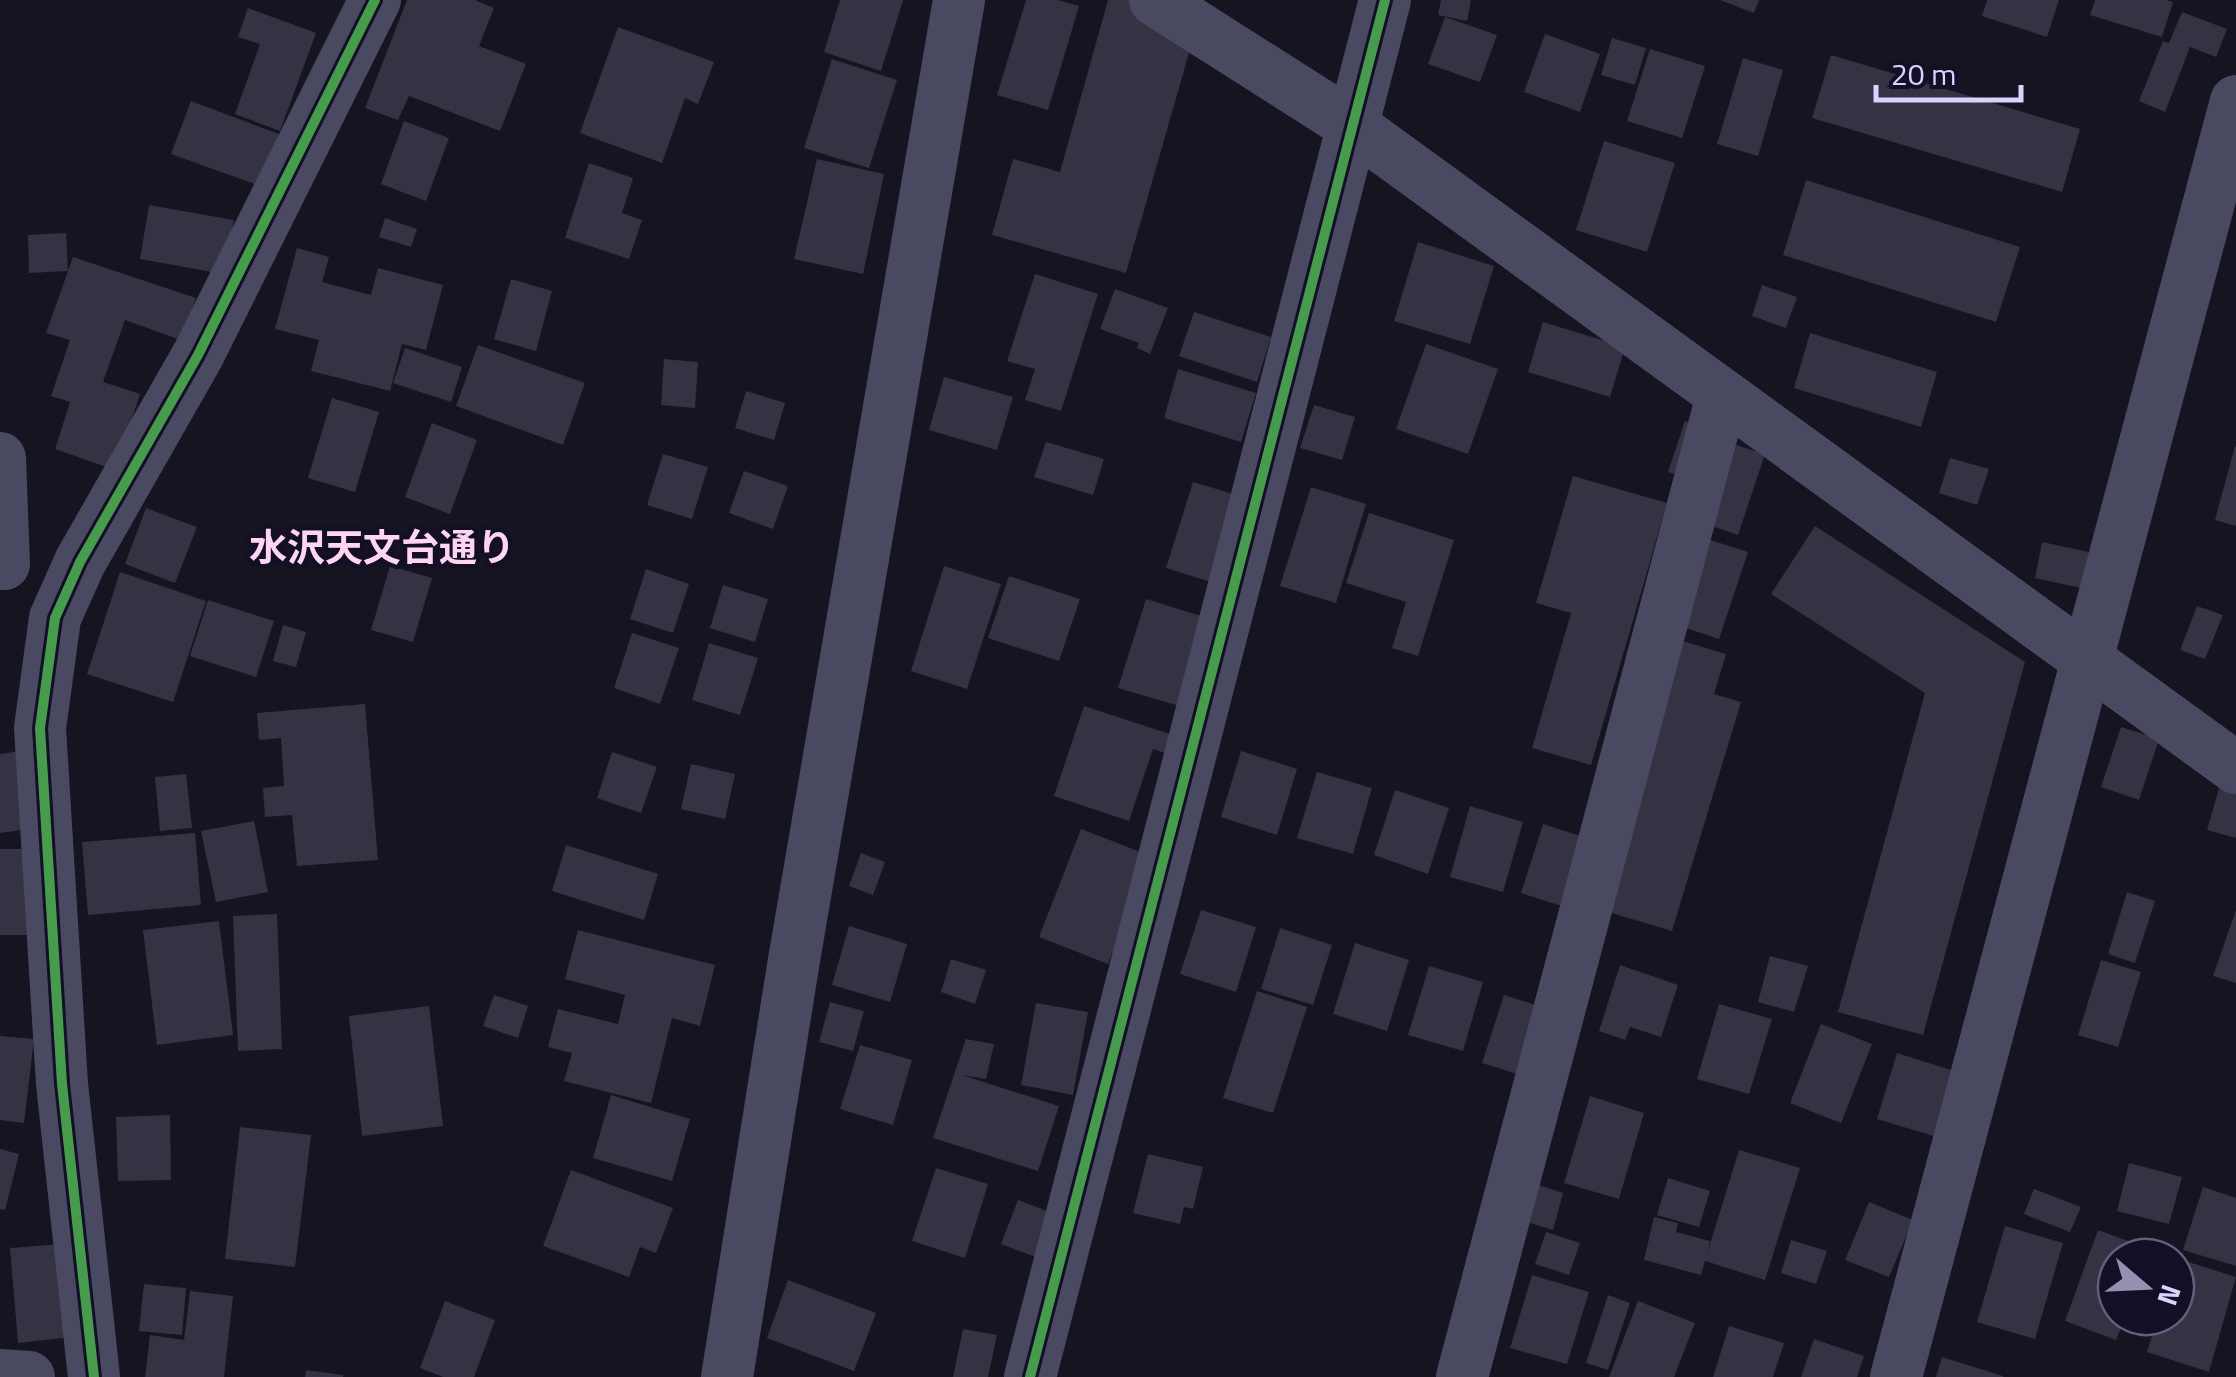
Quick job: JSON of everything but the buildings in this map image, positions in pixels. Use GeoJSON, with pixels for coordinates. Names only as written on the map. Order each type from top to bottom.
{"type":"FeatureCollection","features":[{"type":"Feature","properties":{"kind":"street"},"geometry":{"type":"LineString","coordinates":[[94,1377],[20,728],[55,618],[80,562],[198,355],[375,0]]}},
{"type":"Feature","properties":{"kind":"street"},"geometry":{"type":"LineString","coordinates":[[728,1377],[794,960],[959,0]]}},
{"type":"Feature","properties":{"kind":"street"},"geometry":{"type":"LineString","coordinates":[[1155,0],[1353,126],[2236,768]]}},
{"type":"Feature","properties":{"kind":"street"},"geometry":{"type":"LineString","coordinates":[[1030,1377],[1385,0]]}},
{"type":"Feature","properties":{"kind":"street"},"geometry":{"type":"LineString","coordinates":[[1896,1377],[2236,100]]}},
{"type":"Feature","properties":{"kind":"street"},"geometry":{"type":"LineString","coordinates":[[1462,1377],[1722,396]]}},
{"type":"Feature","properties":{"kind":"street"},"geometry":{"type":"LineString","coordinates":[[0,458],[2,561],[55,618]]}},
{"type":"Feature","properties":{"kind":"street"},"geometry":{"type":"LineString","coordinates":[[0,1375],[29,1377]]}},
{"type":"Feature","properties":{"kind":"cycle path"},"geometry":{"type":"LineString","coordinates":[[94,1377],[62,1084],[40,728],[55,618],[80,562],[198,355],[375,0]]}},
{"type":"Feature","properties":{"kind":"cycle path"},"geometry":{"type":"LineString","coordinates":[[1030,1377],[1385,0]]}},
{"type":"Feature","properties":{"kind":"district","name":"水沢天文台通り"},"geometry":{"type":"Point","coordinates":[382,548]}}]}
